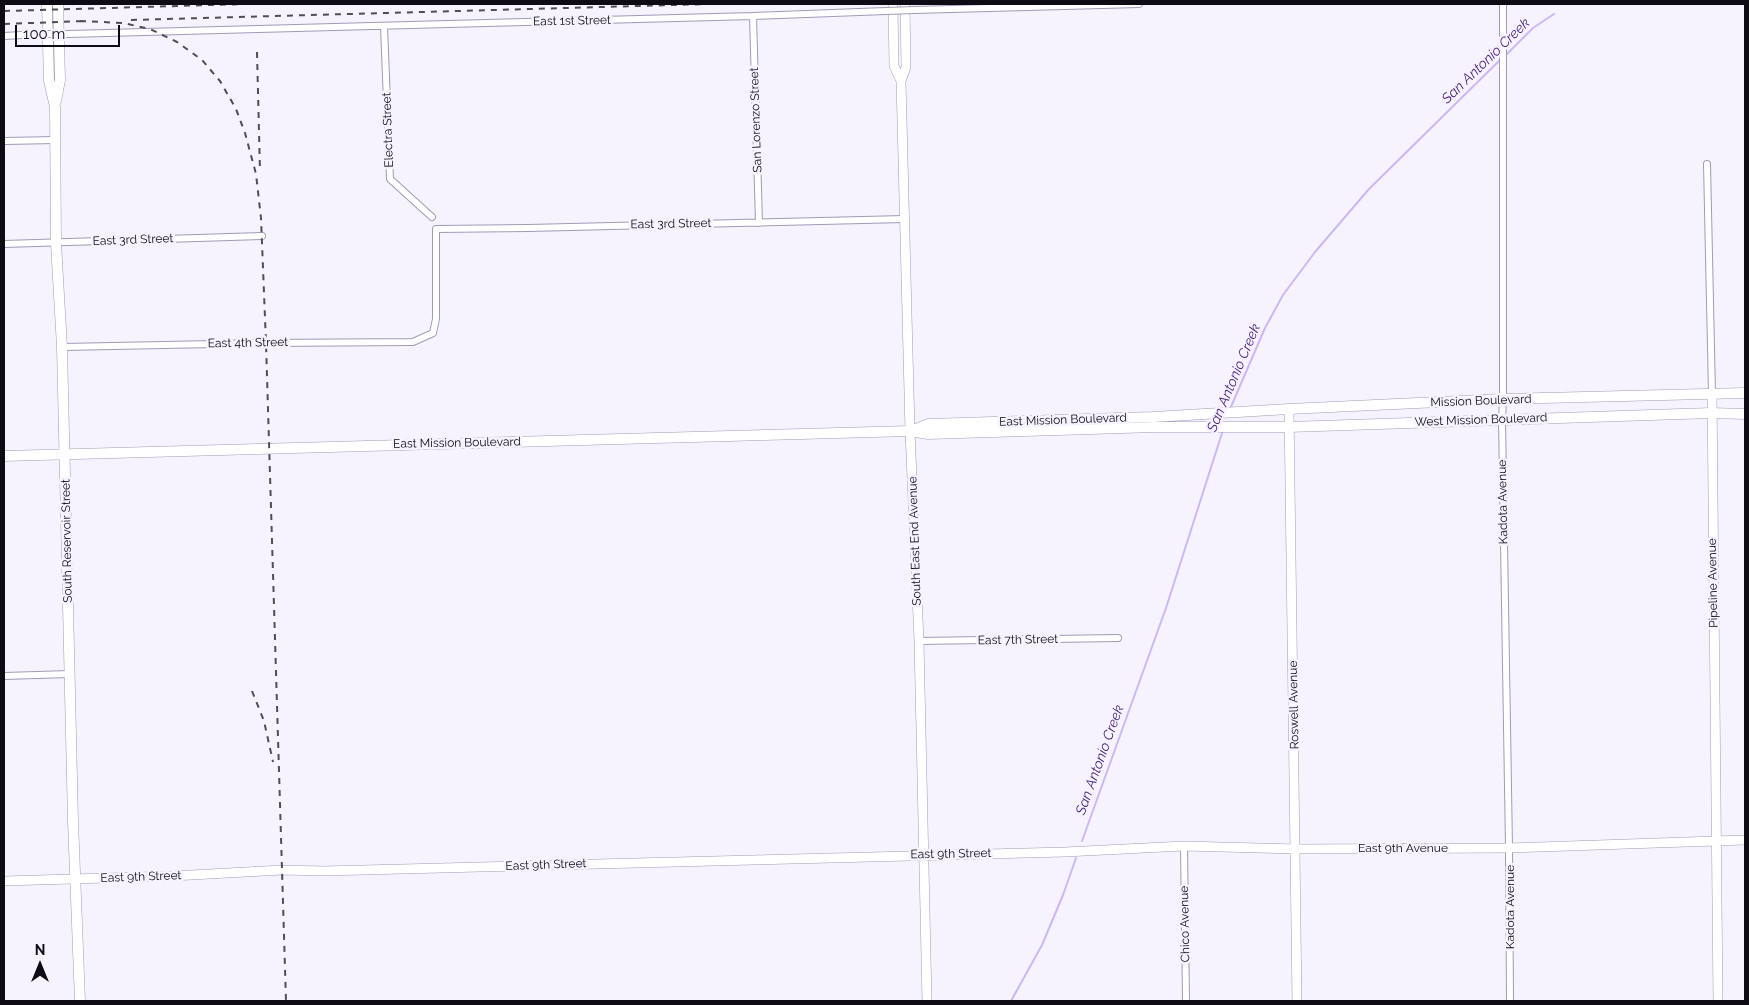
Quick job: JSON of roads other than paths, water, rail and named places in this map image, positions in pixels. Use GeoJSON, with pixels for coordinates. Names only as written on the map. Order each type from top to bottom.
{"type":"FeatureCollection","features":[{"type":"Feature","properties":{"kind":"main road","name":"South Reservoir Street"},"geometry":{"type":"LineString","coordinates":[[47,4],[49,81],[55,107],[56,243],[62,347],[75,879],[80,1001]]}},
{"type":"Feature","properties":{"kind":"main road"},"geometry":{"type":"LineString","coordinates":[[55,107],[60,80],[58,4]]}},
{"type":"Feature","properties":{"kind":"main road","name":"Mission Boulevard"},"geometry":{"type":"LineString","coordinates":[[1217,413],[1503,399],[1745,393]]}},
{"type":"Feature","properties":{"kind":"main road","name":"East Mission Boulevard"},"geometry":{"type":"LineString","coordinates":[[910,431],[928,424],[1217,413]]}},
{"type":"Feature","properties":{"kind":"main road","name":"West Mission Boulevard"},"geometry":{"type":"LineString","coordinates":[[1216,427],[1711,413],[1745,414]]}},
{"type":"Feature","properties":{"kind":"main road","name":"East Mission Boulevard"},"geometry":{"type":"LineString","coordinates":[[4,456],[910,431],[928,434],[1216,427]]}},
{"type":"Feature","properties":{"kind":"street"},"geometry":{"type":"LineString","coordinates":[[893,4],[894,66],[901,81]]}},
{"type":"Feature","properties":{"kind":"street"},"geometry":{"type":"LineString","coordinates":[[901,81],[906,67],[905,4]]}},
{"type":"Feature","properties":{"kind":"street","name":"East 1st Street"},"geometry":{"type":"LineString","coordinates":[[4,36],[1140,4]]}},
{"type":"Feature","properties":{"kind":"street","name":"Kadota Avenue"},"geometry":{"type":"LineString","coordinates":[[1503,4],[1502,420],[1510,1001]]}},
{"type":"Feature","properties":{"kind":"street","name":"San Lorenzo Street"},"geometry":{"type":"LineString","coordinates":[[754,16],[760,223]]}},
{"type":"Feature","properties":{"kind":"street","name":"Electra Street"},"geometry":{"type":"LineString","coordinates":[[384,26],[390,179],[432,217]]}},
{"type":"Feature","properties":{"kind":"street","name":"South East End Avenue"},"geometry":{"type":"LineString","coordinates":[[901,81],[910,431],[919,641],[928,1001]]}},
{"type":"Feature","properties":{"kind":"street"},"geometry":{"type":"LineString","coordinates":[[4,141],[56,140]]}},
{"type":"Feature","properties":{"kind":"street","name":"Pipeline Avenue"},"geometry":{"type":"LineString","coordinates":[[1707,164],[1712,394],[1718,1001]]}},
{"type":"Feature","properties":{"kind":"street","name":"East 3rd Street"},"geometry":{"type":"LineString","coordinates":[[433,334],[436,319],[436,229],[905,219]]}},
{"type":"Feature","properties":{"kind":"street","name":"East 3rd Street"},"geometry":{"type":"LineString","coordinates":[[4,244],[262,236]]}},
{"type":"Feature","properties":{"kind":"street","name":"East 4th Street"},"geometry":{"type":"LineString","coordinates":[[62,347],[413,342],[433,334]]}},
{"type":"Feature","properties":{"kind":"street","name":"Roswell Avenue"},"geometry":{"type":"LineString","coordinates":[[1289,409],[1297,1001]]}},
{"type":"Feature","properties":{"kind":"street","name":"East 7th Street"},"geometry":{"type":"LineString","coordinates":[[919,641],[1118,638]]}},
{"type":"Feature","properties":{"kind":"street"},"geometry":{"type":"LineString","coordinates":[[4,676],[70,674]]}},
{"type":"Feature","properties":{"kind":"street","name":"East 9th Avenue"},"geometry":{"type":"LineString","coordinates":[[1088,851],[1184,846],[1296,849],[1509,848],[1745,840]]}},
{"type":"Feature","properties":{"kind":"street","name":"Chico Avenue"},"geometry":{"type":"LineString","coordinates":[[1184,846],[1186,1001]]}},
{"type":"Feature","properties":{"kind":"street","name":"East 9th Street"},"geometry":{"type":"LineString","coordinates":[[4,881],[282,870],[347,870],[1088,851]]}},
{"type":"Feature","properties":{"kind":"waterway","name":"San Antonio Creek"},"geometry":{"type":"LineString","coordinates":[[1505,56],[1533,28],[1554,14]]}},
{"type":"Feature","properties":{"kind":"waterway","name":"San Antonio Creek"},"geometry":{"type":"LineString","coordinates":[[1230,409],[1265,328],[1283,295],[1315,252],[1369,189],[1501,59]]}},
{"type":"Feature","properties":{"kind":"waterway","name":"San Antonio Creek"},"geometry":{"type":"LineString","coordinates":[[1082,841],[1166,608],[1223,430]]}},
{"type":"Feature","properties":{"kind":"waterway","name":"San Antonio Creek"},"geometry":{"type":"LineString","coordinates":[[1011,1001],[1042,945],[1076,858]]}},
{"type":"Feature","properties":{"kind":"railway"},"geometry":{"type":"LineString","coordinates":[[4,11],[246,4]]}},
{"type":"Feature","properties":{"kind":"railway"},"geometry":{"type":"LineString","coordinates":[[131,20],[711,4]]}},
{"type":"Feature","properties":{"kind":"railway"},"geometry":{"type":"LineString","coordinates":[[80,21],[123,23],[150,29],[177,42],[202,60],[220,81],[236,109],[245,133],[256,174],[261,218],[266,343],[286,1001]]}},
{"type":"Feature","properties":{"kind":"railway"},"geometry":{"type":"LineString","coordinates":[[4,24],[86,21]]}},
{"type":"Feature","properties":{"kind":"railway"},"geometry":{"type":"LineString","coordinates":[[257,52],[260,171]]}},
{"type":"Feature","properties":{"kind":"railway"},"geometry":{"type":"LineString","coordinates":[[252,691],[264,721],[273,762]]}}]}
